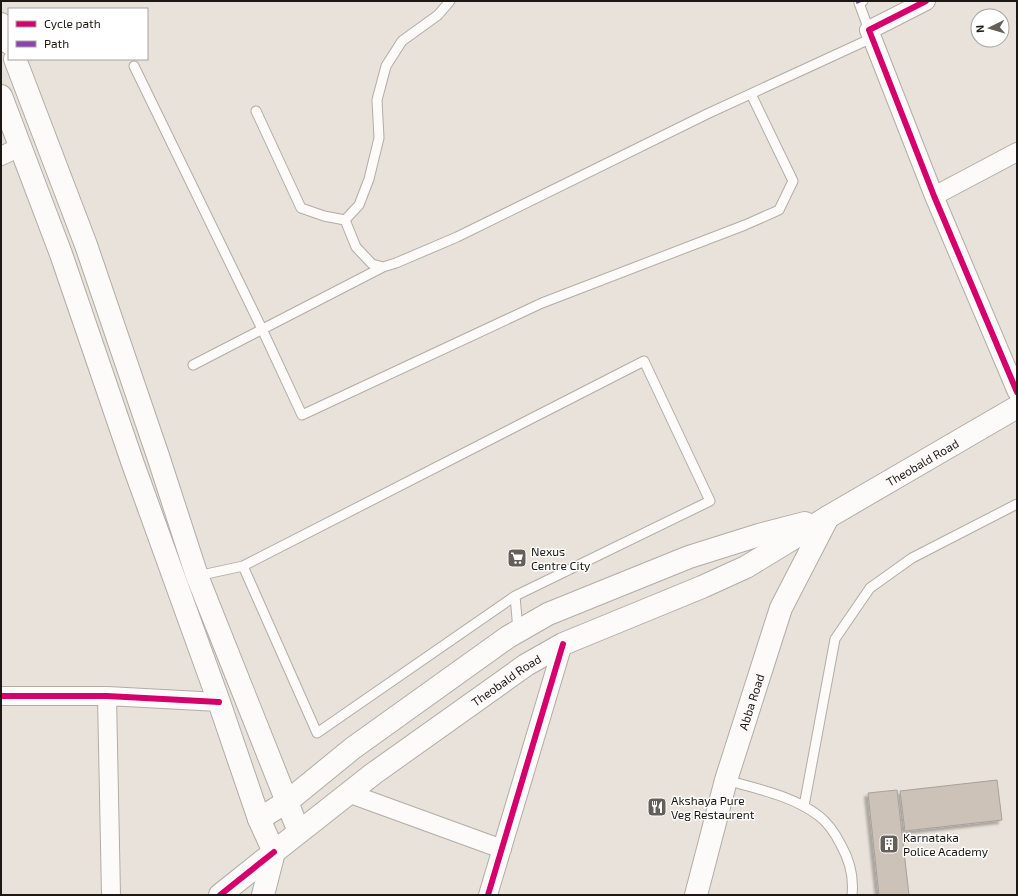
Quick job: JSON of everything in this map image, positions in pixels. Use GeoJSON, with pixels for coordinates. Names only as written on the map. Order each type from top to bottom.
{"type":"FeatureCollection","features":[{"type":"Feature","properties":{"kind":"main road"},"geometry":{"type":"LineString","coordinates":[[1,24],[8,41]]}},
{"type":"Feature","properties":{"kind":"main road"},"geometry":{"type":"LineString","coordinates":[[15,60],[86,245],[197,576],[300,832]]}},
{"type":"Feature","properties":{"kind":"main road"},"geometry":{"type":"LineString","coordinates":[[1,96],[61,254],[133,464],[219,702],[259,819],[274,852],[263,895]]}},
{"type":"Feature","properties":{"kind":"main road","name":"Theobald Road"},"geometry":{"type":"LineString","coordinates":[[220,895],[373,774],[526,665],[563,644],[702,587],[746,567],[828,517],[1017,407]]}},
{"type":"Feature","properties":{"kind":"main road","name":"Theobald Road"},"geometry":{"type":"LineString","coordinates":[[259,819],[288,801],[353,748],[508,637],[548,614],[688,557],[759,535],[828,517]]}},
{"type":"Feature","properties":{"kind":"main road","name":"Abba Road"},"geometry":{"type":"LineString","coordinates":[[696,895],[726,780],[781,608],[828,517]]}},
{"type":"Feature","properties":{"kind":"street"},"geometry":{"type":"LineString","coordinates":[[926,1],[870,34],[934,196],[1017,392]]}},
{"type":"Feature","properties":{"kind":"street"},"geometry":{"type":"LineString","coordinates":[[1,156],[20,147]]}},
{"type":"Feature","properties":{"kind":"street"},"geometry":{"type":"LineString","coordinates":[[934,196],[1017,152]]}},
{"type":"Feature","properties":{"kind":"street"},"geometry":{"type":"LineString","coordinates":[[488,895],[563,644]]}},
{"type":"Feature","properties":{"kind":"street"},"geometry":{"type":"LineString","coordinates":[[1,696],[107,696],[219,702]]}},
{"type":"Feature","properties":{"kind":"street"},"geometry":{"type":"LineString","coordinates":[[107,696],[111,895]]}},
{"type":"Feature","properties":{"kind":"street"},"geometry":{"type":"LineString","coordinates":[[348,793],[502,849]]}},
{"type":"Feature","properties":{"kind":"lane"},"geometry":{"type":"LineString","coordinates":[[346,220],[359,205],[369,179],[379,138],[377,100],[386,66],[402,41],[438,14],[450,1]]}},
{"type":"Feature","properties":{"kind":"lane"},"geometry":{"type":"LineString","coordinates":[[193,365],[383,266],[396,263],[457,237],[707,114],[751,94],[870,34],[859,3],[863,1]]}},
{"type":"Feature","properties":{"kind":"lane"},"geometry":{"type":"LineString","coordinates":[[134,66],[262,329],[302,415],[542,303],[745,225],[779,210],[793,180],[751,94]]}},
{"type":"Feature","properties":{"kind":"lane"},"geometry":{"type":"LineString","coordinates":[[256,110],[301,208],[324,216],[346,220]]}},
{"type":"Feature","properties":{"kind":"lane"},"geometry":{"type":"LineString","coordinates":[[346,220],[356,247],[372,264],[383,266]]}},
{"type":"Feature","properties":{"kind":"lane"},"geometry":{"type":"LineString","coordinates":[[197,576],[243,566],[644,361],[710,501],[515,596],[317,733],[243,566]]}},
{"type":"Feature","properties":{"kind":"lane"},"geometry":{"type":"LineString","coordinates":[[804,806],[835,639],[870,588],[912,558],[1017,504]]}},
{"type":"Feature","properties":{"kind":"lane"},"geometry":{"type":"LineString","coordinates":[[515,596],[518,631]]}},
{"type":"Feature","properties":{"kind":"lane"},"geometry":{"type":"LineString","coordinates":[[726,780],[784,797],[804,806],[820,817],[839,841],[850,863],[852,895]]}},
{"type":"Feature","properties":{"kind":"building"},"geometry":{"type":"Polygon","coordinates":[[[997,780],[1002,820],[905,831],[900,791],[997,780]]]}},
{"type":"Feature","properties":{"kind":"building","name":"Karnataka Police Academy"},"geometry":{"type":"Polygon","coordinates":[[[897,790],[909,895],[879,895],[868,793],[897,790]]]}},
{"type":"Feature","properties":{"kind":"cycle path"},"geometry":{"type":"LineString","coordinates":[[926,1],[869,30],[934,196],[1017,392]]}},
{"type":"Feature","properties":{"kind":"cycle path"},"geometry":{"type":"LineString","coordinates":[[488,895],[563,644]]}},
{"type":"Feature","properties":{"kind":"cycle path"},"geometry":{"type":"LineString","coordinates":[[1,696],[107,696],[219,702]]}},
{"type":"Feature","properties":{"kind":"cycle path"},"geometry":{"type":"LineString","coordinates":[[220,895],[274,852]]}},
{"type":"Feature","properties":{"kind":"place","name":"Nexus Centre City"},"geometry":{"type":"Point","coordinates":[517,558]}},
{"type":"Feature","properties":{"kind":"place","name":"Akshaya Pure Veg Restaurent"},"geometry":{"type":"Point","coordinates":[657,807]}},
{"type":"Feature","properties":{"kind":"place","name":"Karnataka Police Academy"},"geometry":{"type":"Point","coordinates":[889,844]}}]}
